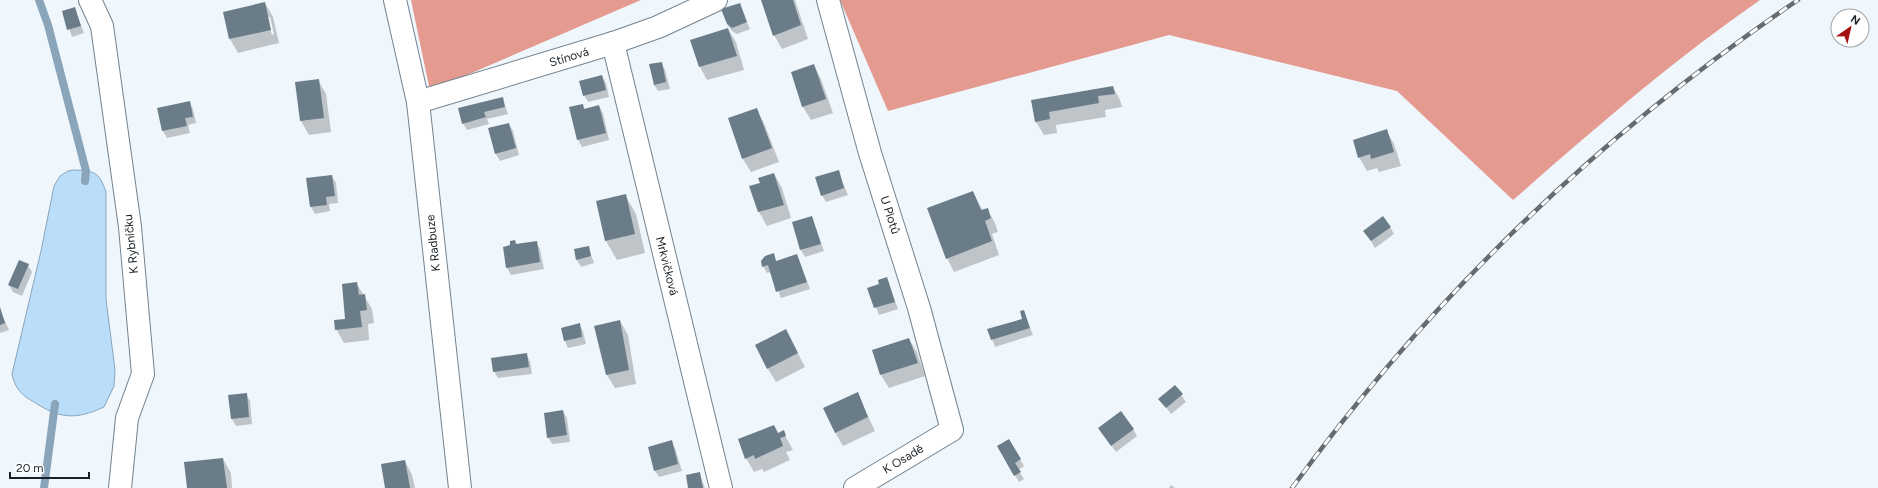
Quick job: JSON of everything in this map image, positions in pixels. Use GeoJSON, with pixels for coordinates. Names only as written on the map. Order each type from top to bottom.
{"type":"FeatureCollection","features":[{"type":"Feature","properties":{"kind":"street","name":"K Rybníčku"},"geometry":{"type":"LineString","coordinates":[[90,0],[102,26],[130,227],[142,374],[127,418],[120,488]]}},
{"type":"Feature","properties":{"kind":"street","name":"K Radbuze"},"geometry":{"type":"LineString","coordinates":[[395,0],[418,102],[460,488]]}},
{"type":"Feature","properties":{"kind":"street","name":"Stínová"},"geometry":{"type":"LineString","coordinates":[[418,102],[613,44],[658,27],[716,0]]}},
{"type":"Feature","properties":{"kind":"street","name":"U Plotů"},"geometry":{"type":"LineString","coordinates":[[828,0],[870,153],[920,308],[952,430]]}},
{"type":"Feature","properties":{"kind":"street","name":"Mrkvičková"},"geometry":{"type":"LineString","coordinates":[[613,44],[721,488]]}},
{"type":"Feature","properties":{"kind":"street","name":"K Osadě"},"geometry":{"type":"LineString","coordinates":[[855,488],[952,430]]}},
{"type":"Feature","properties":{"kind":"shaded area"},"geometry":{"type":"Polygon","coordinates":[[[411,0],[641,0],[430,91],[411,0]]]}},
{"type":"Feature","properties":{"kind":"shaded area"},"geometry":{"type":"Polygon","coordinates":[[[840,0],[1760,0],[1665,71],[1603,122],[1513,200],[1397,91],[1169,35],[888,111],[840,0]]]}},
{"type":"Feature","properties":{"kind":"water"},"geometry":{"type":"Polygon","coordinates":[[[73,170],[91,172],[98,176],[106,192],[106,299],[115,370],[114,386],[104,407],[85,414],[68,416],[43,408],[26,397],[19,391],[12,374],[41,251],[54,186],[60,176],[73,170]]]}},
{"type":"Feature","properties":{"kind":"building"},"geometry":{"type":"Polygon","coordinates":[[[761,0],[793,0],[801,25],[773,36],[761,0]]]}},
{"type":"Feature","properties":{"kind":"building"},"geometry":{"type":"Polygon","coordinates":[[[265,2],[271,30],[229,39],[223,12],[265,2]]]}},
{"type":"Feature","properties":{"kind":"building"},"geometry":{"type":"Polygon","coordinates":[[[740,3],[747,22],[732,28],[727,24],[721,9],[740,3]]]}},
{"type":"Feature","properties":{"kind":"building"},"geometry":{"type":"Polygon","coordinates":[[[75,7],[81,26],[67,30],[62,11],[75,7]]]}},
{"type":"Feature","properties":{"kind":"building"},"geometry":{"type":"Polygon","coordinates":[[[728,28],[737,56],[699,67],[690,40],[728,28]]]}},
{"type":"Feature","properties":{"kind":"building"},"geometry":{"type":"Polygon","coordinates":[[[662,62],[666,82],[654,85],[649,64],[662,62]]]}},
{"type":"Feature","properties":{"kind":"building"},"geometry":{"type":"Polygon","coordinates":[[[814,64],[826,99],[802,107],[791,72],[814,64]]]}},
{"type":"Feature","properties":{"kind":"building"},"geometry":{"type":"Polygon","coordinates":[[[602,75],[606,90],[583,96],[579,81],[602,75]]]}},
{"type":"Feature","properties":{"kind":"building"},"geometry":{"type":"Polygon","coordinates":[[[319,79],[324,118],[300,121],[295,82],[319,79]]]}},
{"type":"Feature","properties":{"kind":"building"},"geometry":{"type":"Polygon","coordinates":[[[1113,86],[1115,94],[1098,96],[1099,103],[1049,112],[1050,119],[1035,122],[1031,100],[1113,86]]]}},
{"type":"Feature","properties":{"kind":"building"},"geometry":{"type":"Polygon","coordinates":[[[503,97],[505,107],[484,112],[486,117],[462,124],[458,108],[503,97]]]}},
{"type":"Feature","properties":{"kind":"building"},"geometry":{"type":"Polygon","coordinates":[[[190,101],[193,117],[185,118],[187,126],[162,131],[157,108],[190,101]]]}},
{"type":"Feature","properties":{"kind":"building"},"geometry":{"type":"Polygon","coordinates":[[[583,104],[584,109],[599,105],[606,133],[577,140],[569,107],[583,104]]]}},
{"type":"Feature","properties":{"kind":"building"},"geometry":{"type":"Polygon","coordinates":[[[757,108],[772,148],[742,159],[728,118],[757,108]]]}},
{"type":"Feature","properties":{"kind":"building"},"geometry":{"type":"Polygon","coordinates":[[[509,123],[516,148],[495,154],[488,128],[509,123]]]}},
{"type":"Feature","properties":{"kind":"building"},"geometry":{"type":"Polygon","coordinates":[[[1387,129],[1394,152],[1371,159],[1370,154],[1358,158],[1353,140],[1387,129]]]}},
{"type":"Feature","properties":{"kind":"building"},"geometry":{"type":"Polygon","coordinates":[[[839,170],[844,188],[821,196],[815,177],[839,170]]]}},
{"type":"Feature","properties":{"kind":"building"},"geometry":{"type":"Polygon","coordinates":[[[774,173],[784,205],[758,212],[749,186],[760,183],[758,178],[774,173]]]}},
{"type":"Feature","properties":{"kind":"building"},"geometry":{"type":"Polygon","coordinates":[[[332,175],[335,196],[326,197],[327,205],[310,207],[306,178],[332,175]]]}},
{"type":"Feature","properties":{"kind":"building"},"geometry":{"type":"Polygon","coordinates":[[[973,191],[981,210],[988,208],[991,218],[985,221],[992,241],[946,259],[927,208],[973,191]]]}},
{"type":"Feature","properties":{"kind":"building"},"geometry":{"type":"Polygon","coordinates":[[[626,194],[635,234],[605,241],[596,201],[626,194]]]}},
{"type":"Feature","properties":{"kind":"building"},"geometry":{"type":"Polygon","coordinates":[[[812,216],[821,244],[800,250],[792,222],[812,216]]]}},
{"type":"Feature","properties":{"kind":"building"},"geometry":{"type":"Polygon","coordinates":[[[1383,216],[1391,227],[1371,241],[1363,231],[1383,216]]]}},
{"type":"Feature","properties":{"kind":"building"},"geometry":{"type":"Polygon","coordinates":[[[515,240],[516,244],[537,241],[540,262],[506,268],[503,247],[510,245],[510,241],[515,240]]]}},
{"type":"Feature","properties":{"kind":"building"},"geometry":{"type":"Polygon","coordinates":[[[589,246],[591,256],[576,260],[574,249],[589,246]]]}},
{"type":"Feature","properties":{"kind":"building"},"geometry":{"type":"Polygon","coordinates":[[[774,253],[776,261],[797,254],[807,282],[776,292],[768,265],[762,267],[761,261],[765,256],[774,253]]]}},
{"type":"Feature","properties":{"kind":"building"},"geometry":{"type":"Polygon","coordinates":[[[19,260],[29,264],[18,289],[8,285],[19,260]]]}},
{"type":"Feature","properties":{"kind":"building"},"geometry":{"type":"Polygon","coordinates":[[[887,277],[895,302],[874,308],[867,288],[879,284],[878,280],[887,277]]]}},
{"type":"Feature","properties":{"kind":"building"},"geometry":{"type":"Polygon","coordinates":[[[357,282],[359,295],[365,294],[367,310],[360,311],[362,327],[335,330],[334,320],[345,319],[342,284],[357,282]]]}},
{"type":"Feature","properties":{"kind":"building"},"geometry":{"type":"Polygon","coordinates":[[[0,307],[5,323],[0,325],[0,307]]]}},
{"type":"Feature","properties":{"kind":"building"},"geometry":{"type":"Polygon","coordinates":[[[1024,310],[1030,328],[991,340],[987,329],[1022,319],[1020,311],[1024,310]]]}},
{"type":"Feature","properties":{"kind":"building"},"geometry":{"type":"Polygon","coordinates":[[[620,320],[629,370],[606,375],[594,326],[620,320]]]}},
{"type":"Feature","properties":{"kind":"building"},"geometry":{"type":"Polygon","coordinates":[[[580,323],[582,337],[564,341],[561,328],[580,323]]]}},
{"type":"Feature","properties":{"kind":"building"},"geometry":{"type":"Polygon","coordinates":[[[786,329],[798,353],[767,369],[755,345],[786,329]]]}},
{"type":"Feature","properties":{"kind":"building"},"geometry":{"type":"Polygon","coordinates":[[[909,338],[918,363],[880,375],[872,350],[909,338]]]}},
{"type":"Feature","properties":{"kind":"building"},"geometry":{"type":"Polygon","coordinates":[[[527,353],[529,367],[493,372],[491,358],[527,353]]]}},
{"type":"Feature","properties":{"kind":"building"},"geometry":{"type":"Polygon","coordinates":[[[1175,385],[1183,394],[1166,408],[1158,399],[1175,385]]]}},
{"type":"Feature","properties":{"kind":"building"},"geometry":{"type":"Polygon","coordinates":[[[858,392],[868,417],[835,433],[823,408],[858,392]]]}},
{"type":"Feature","properties":{"kind":"building"},"geometry":{"type":"Polygon","coordinates":[[[247,393],[249,417],[231,419],[228,395],[247,393]]]}},
{"type":"Feature","properties":{"kind":"building"},"geometry":{"type":"Polygon","coordinates":[[[563,410],[567,435],[547,438],[544,413],[563,410]]]}},
{"type":"Feature","properties":{"kind":"building"},"geometry":{"type":"Polygon","coordinates":[[[1121,411],[1134,429],[1111,446],[1098,428],[1121,411]]]}},
{"type":"Feature","properties":{"kind":"building"},"geometry":{"type":"Polygon","coordinates":[[[774,425],[778,433],[784,430],[786,436],[780,438],[783,446],[755,459],[754,455],[745,459],[738,439],[774,425]]]}},
{"type":"Feature","properties":{"kind":"building"},"geometry":{"type":"Polygon","coordinates":[[[1009,439],[1021,459],[1015,463],[1021,472],[1014,476],[997,446],[1009,439]]]}},
{"type":"Feature","properties":{"kind":"building"},"geometry":{"type":"Polygon","coordinates":[[[672,440],[678,464],[654,471],[648,447],[672,440]]]}},
{"type":"Feature","properties":{"kind":"building"},"geometry":{"type":"Polygon","coordinates":[[[223,458],[227,488],[187,488],[184,462],[223,458]]]}},
{"type":"Feature","properties":{"kind":"building"},"geometry":{"type":"Polygon","coordinates":[[[405,460],[410,488],[385,488],[381,464],[405,460]]]}},
{"type":"Feature","properties":{"kind":"building"},"geometry":{"type":"Polygon","coordinates":[[[700,472],[703,488],[688,488],[686,475],[700,472]]]}},
{"type":"Feature","properties":{"kind":"waterway"},"geometry":{"type":"LineString","coordinates":[[39,0],[48,25],[86,171],[85,181]]}},
{"type":"Feature","properties":{"kind":"waterway"},"geometry":{"type":"LineString","coordinates":[[44,488],[55,404]]}},
{"type":"Feature","properties":{"kind":"railway"},"geometry":{"type":"LineString","coordinates":[[1292,488],[1346,418],[1402,350],[1462,285],[1524,222],[1588,162],[1656,106],[1726,51],[1798,0]]}}]}
